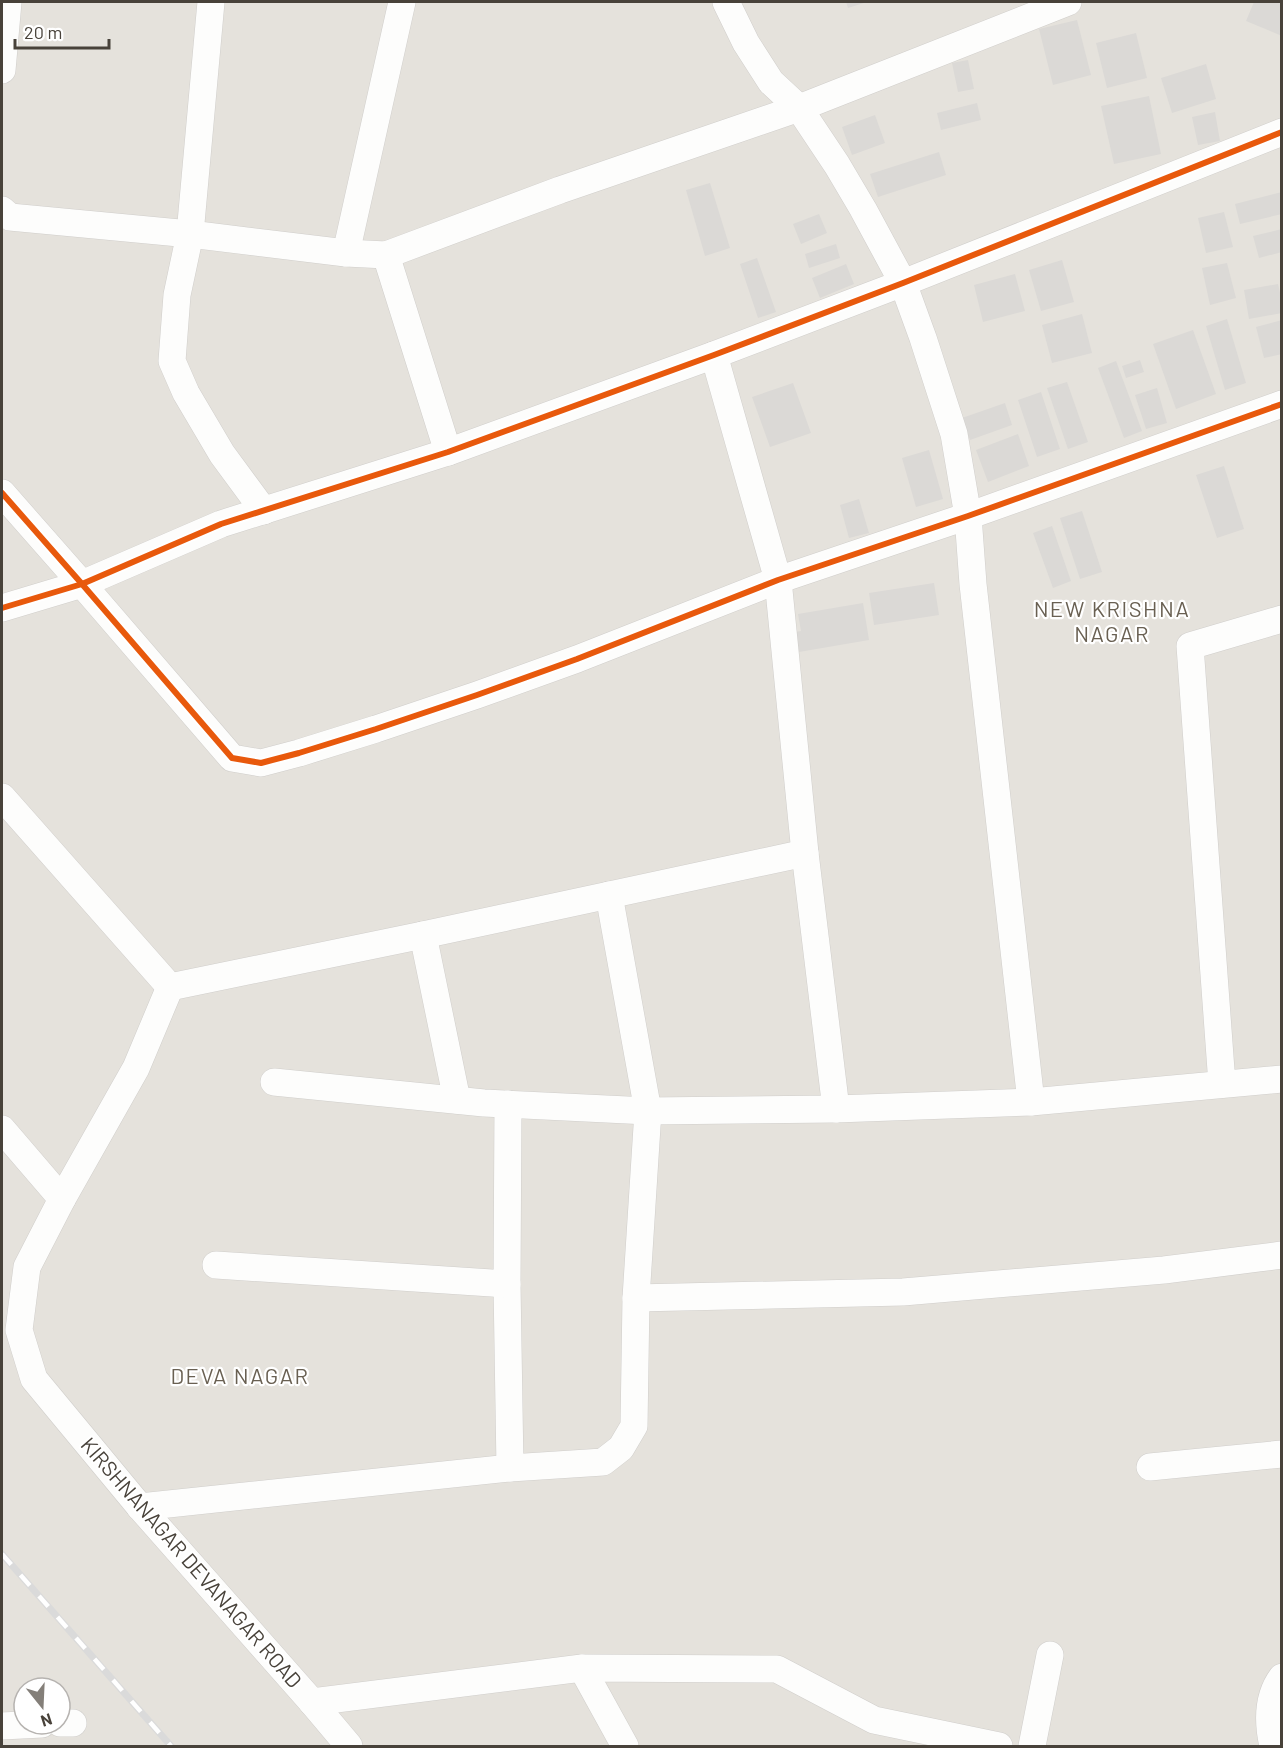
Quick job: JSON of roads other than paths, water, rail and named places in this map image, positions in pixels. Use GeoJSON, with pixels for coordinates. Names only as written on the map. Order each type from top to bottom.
{"type":"FeatureCollection","features":[{"type":"Feature","properties":{"kind":"street"},"geometry":{"type":"LineString","coordinates":[[2,70],[8,2]]}},
{"type":"Feature","properties":{"kind":"street"},"geometry":{"type":"LineString","coordinates":[[211,2],[190,234],[177,295],[172,361],[186,393],[222,453],[264,511]]}},
{"type":"Feature","properties":{"kind":"street"},"geometry":{"type":"LineString","coordinates":[[346,253],[402,2]]}},
{"type":"Feature","properties":{"kind":"street"},"geometry":{"type":"LineString","coordinates":[[726,2],[746,44],[771,82],[800,108],[863,209],[903,283],[954,434],[962,470],[968,516],[973,585],[1031,1102]]}},
{"type":"Feature","properties":{"kind":"street"},"geometry":{"type":"LineString","coordinates":[[2,210],[10,217],[190,234],[346,253],[386,255],[560,190],[800,108],[1068,2]]}},
{"type":"Feature","properties":{"kind":"street"},"geometry":{"type":"LineString","coordinates":[[2,608],[82,584],[221,524],[448,452],[714,356],[1281,132]]}},
{"type":"Feature","properties":{"kind":"street"},"geometry":{"type":"LineString","coordinates":[[386,255],[448,452]]}},
{"type":"Feature","properties":{"kind":"street"},"geometry":{"type":"LineString","coordinates":[[714,356],[778,580],[806,853],[836,1109]]}},
{"type":"Feature","properties":{"kind":"street"},"geometry":{"type":"LineString","coordinates":[[2,492],[232,758],[261,763],[365,733],[477,695],[778,580],[968,516],[1281,404]]}},
{"type":"Feature","properties":{"kind":"street"},"geometry":{"type":"LineString","coordinates":[[1222,1084],[1190,646],[1281,619]]}},
{"type":"Feature","properties":{"kind":"street"},"geometry":{"type":"LineString","coordinates":[[2,797],[170,987]]}},
{"type":"Feature","properties":{"kind":"street"},"geometry":{"type":"LineString","coordinates":[[170,987],[806,853]]}},
{"type":"Feature","properties":{"kind":"street"},"geometry":{"type":"LineString","coordinates":[[140,1507],[510,1468],[603,1462],[621,1448],[634,1426],[636,1298],[648,1111],[609,895]]}},
{"type":"Feature","properties":{"kind":"street"},"geometry":{"type":"LineString","coordinates":[[423,935],[457,1100]]}},
{"type":"Feature","properties":{"kind":"street"},"geometry":{"type":"LineString","coordinates":[[2,1129],[62,1199],[136,1068],[170,987]]}},
{"type":"Feature","properties":{"kind":"street"},"geometry":{"type":"LineString","coordinates":[[274,1082],[508,1104],[648,1111],[836,1109],[1031,1102],[1281,1080]]}},
{"type":"Feature","properties":{"kind":"street"},"geometry":{"type":"LineString","coordinates":[[508,1104],[507,1284],[510,1468]]}},
{"type":"Feature","properties":{"kind":"street","name":"KIRSHNANAGAR DEVANAGAR ROAD"},"geometry":{"type":"LineString","coordinates":[[62,1199],[27,1267],[19,1330],[34,1379],[140,1507],[349,1746]]}},
{"type":"Feature","properties":{"kind":"street"},"geometry":{"type":"LineString","coordinates":[[636,1298],[903,1292],[1164,1270],[1281,1256]]}},
{"type":"Feature","properties":{"kind":"street"},"geometry":{"type":"LineString","coordinates":[[216,1265],[507,1284]]}},
{"type":"Feature","properties":{"kind":"street"},"geometry":{"type":"LineString","coordinates":[[1150,1467],[1281,1454]]}},
{"type":"Feature","properties":{"kind":"street"},"geometry":{"type":"LineString","coordinates":[[1032,1746],[1050,1654]]}},
{"type":"Feature","properties":{"kind":"street"},"geometry":{"type":"LineString","coordinates":[[582,1668],[624,1746]]}},
{"type":"Feature","properties":{"kind":"street"},"geometry":{"type":"LineString","coordinates":[[312,1702],[582,1668],[777,1669],[874,1720],[999,1746]]}},
{"type":"Feature","properties":{"kind":"street"},"geometry":{"type":"LineString","coordinates":[[1273,1746],[1269,1725],[1274,1687],[1281,1677]]}},
{"type":"Feature","properties":{"kind":"railway"},"geometry":{"type":"LineString","coordinates":[[2,1554],[171,1746]]}},
{"type":"Feature","properties":{"kind":"district","name":"NEW KRISHNA NAGAR"},"geometry":{"type":"Point","coordinates":[1112,622]}},
{"type":"Feature","properties":{"kind":"district","name":"DEVA NAGAR"},"geometry":{"type":"Point","coordinates":[240,1376]}}]}
